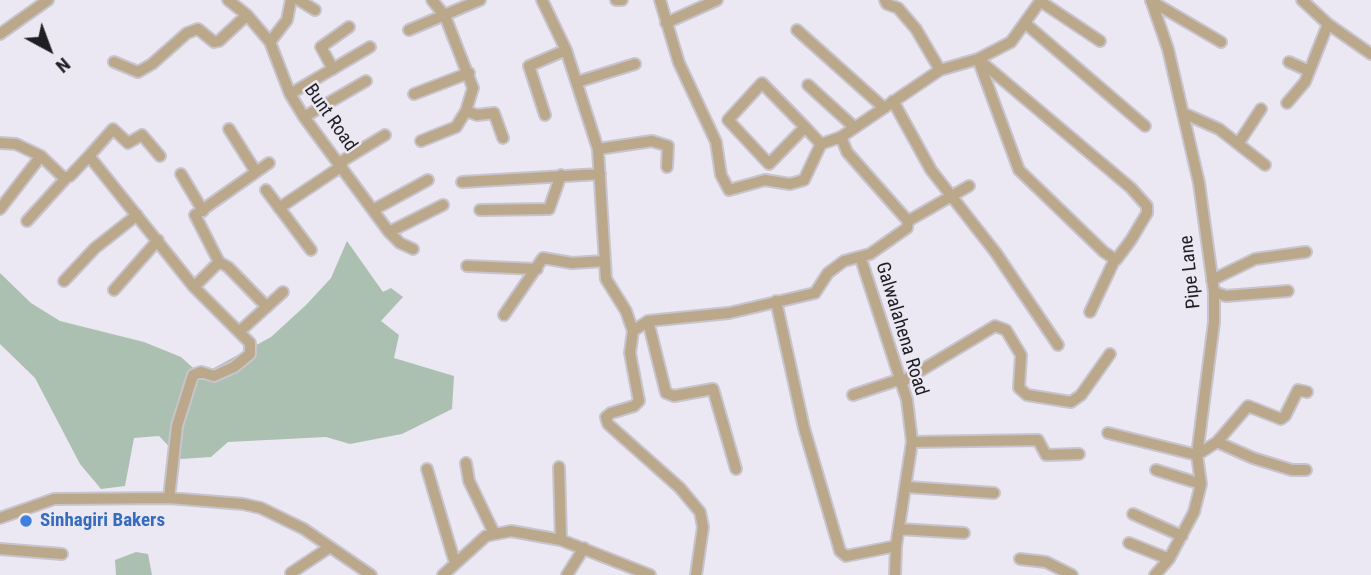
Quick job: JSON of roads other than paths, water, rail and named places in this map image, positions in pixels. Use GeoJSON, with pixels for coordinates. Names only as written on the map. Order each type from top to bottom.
{"type":"FeatureCollection","features":[{"type":"Feature","properties":{"kind":"street"},"geometry":{"type":"LineString","coordinates":[[0,34],[48,0]]}},
{"type":"Feature","properties":{"kind":"street","name":"Bunt Road"},"geometry":{"type":"LineString","coordinates":[[228,0],[247,15],[270,42],[290,94],[304,117],[389,232],[400,243],[413,249]]}},
{"type":"Feature","properties":{"kind":"street"},"geometry":{"type":"LineString","coordinates":[[270,42],[287,20],[291,0]]}},
{"type":"Feature","properties":{"kind":"street"},"geometry":{"type":"LineString","coordinates":[[299,0],[315,10]]}},
{"type":"Feature","properties":{"kind":"street"},"geometry":{"type":"LineString","coordinates":[[421,141],[456,127],[466,111],[473,88],[445,16],[432,0]]}},
{"type":"Feature","properties":{"kind":"street"},"geometry":{"type":"LineString","coordinates":[[410,30],[480,0]]}},
{"type":"Feature","properties":{"kind":"street"},"geometry":{"type":"LineString","coordinates":[[660,0],[679,63],[716,142],[721,175],[729,190],[765,180],[790,184],[804,180],[821,144],[841,137],[853,126],[940,70],[978,59],[1012,42],[1041,1],[1100,41]]}},
{"type":"Feature","properties":{"kind":"street"},"geometry":{"type":"LineString","coordinates":[[666,23],[717,0]]}},
{"type":"Feature","properties":{"kind":"street"},"geometry":{"type":"LineString","coordinates":[[886,0],[887,4],[898,8],[916,29],[940,70]]}},
{"type":"Feature","properties":{"kind":"street"},"geometry":{"type":"LineString","coordinates":[[1302,0],[1328,24],[1371,54]]}},
{"type":"Feature","properties":{"kind":"street"},"geometry":{"type":"LineString","coordinates":[[546,1],[566,50],[598,149],[604,261],[608,285],[622,303],[633,331],[630,353],[639,401],[634,406],[606,417],[608,424],[681,488],[700,512],[703,527],[696,575]]}},
{"type":"Feature","properties":{"kind":"street"},"geometry":{"type":"LineString","coordinates":[[1151,1],[1221,42]]}},
{"type":"Feature","properties":{"kind":"street","name":"Pipe Lane"},"geometry":{"type":"LineString","coordinates":[[1151,1],[1168,49],[1199,183],[1214,292],[1214,322],[1197,454],[1201,484],[1194,512],[1182,536],[1169,559],[1155,575]]}},
{"type":"Feature","properties":{"kind":"street"},"geometry":{"type":"LineString","coordinates":[[114,62],[138,72],[187,33],[198,29],[214,43],[247,15]]}},
{"type":"Feature","properties":{"kind":"street"},"geometry":{"type":"LineString","coordinates":[[1026,24],[1145,126]]}},
{"type":"Feature","properties":{"kind":"street"},"geometry":{"type":"LineString","coordinates":[[1287,103],[1300,89],[1328,24]]}},
{"type":"Feature","properties":{"kind":"street"},"geometry":{"type":"LineString","coordinates":[[333,69],[321,47],[349,27]]}},
{"type":"Feature","properties":{"kind":"street"},"geometry":{"type":"LineString","coordinates":[[797,30],[888,104],[931,170],[952,194],[1058,345]]}},
{"type":"Feature","properties":{"kind":"street"},"geometry":{"type":"LineString","coordinates":[[290,94],[370,47]]}},
{"type":"Feature","properties":{"kind":"street"},"geometry":{"type":"LineString","coordinates":[[545,114],[530,66],[566,50]]}},
{"type":"Feature","properties":{"kind":"street"},"geometry":{"type":"LineString","coordinates":[[978,59],[1131,188],[1147,206],[1147,214],[1132,240],[1114,261],[1090,312]]}},
{"type":"Feature","properties":{"kind":"street"},"geometry":{"type":"LineString","coordinates":[[978,59],[1019,170],[1114,261]]}},
{"type":"Feature","properties":{"kind":"street"},"geometry":{"type":"LineString","coordinates":[[1289,62],[1309,71]]}},
{"type":"Feature","properties":{"kind":"street"},"geometry":{"type":"LineString","coordinates":[[577,82],[635,64]]}},
{"type":"Feature","properties":{"kind":"street"},"geometry":{"type":"LineString","coordinates":[[414,94],[469,74]]}},
{"type":"Feature","properties":{"kind":"street"},"geometry":{"type":"LineString","coordinates":[[304,117],[366,81]]}},
{"type":"Feature","properties":{"kind":"street"},"geometry":{"type":"LineString","coordinates":[[805,127],[769,164],[728,120],[762,83],[805,127],[821,144]]}},
{"type":"Feature","properties":{"kind":"street"},"geometry":{"type":"LineString","coordinates":[[808,85],[853,126]]}},
{"type":"Feature","properties":{"kind":"street"},"geometry":{"type":"LineString","coordinates":[[1238,144],[1261,109]]}},
{"type":"Feature","properties":{"kind":"street"},"geometry":{"type":"LineString","coordinates":[[466,111],[477,115],[494,113],[503,138]]}},
{"type":"Feature","properties":{"kind":"street"},"geometry":{"type":"LineString","coordinates":[[1183,113],[1219,129],[1265,165]]}},
{"type":"Feature","properties":{"kind":"street"},"geometry":{"type":"LineString","coordinates":[[27,221],[113,129],[128,143],[142,135],[160,156]]}},
{"type":"Feature","properties":{"kind":"street"},"geometry":{"type":"LineString","coordinates":[[229,129],[256,172]]}},
{"type":"Feature","properties":{"kind":"street"},"geometry":{"type":"LineString","coordinates":[[279,208],[385,135]]}},
{"type":"Feature","properties":{"kind":"street"},"geometry":{"type":"LineString","coordinates":[[841,137],[846,152],[908,221]]}},
{"type":"Feature","properties":{"kind":"street"},"geometry":{"type":"LineString","coordinates":[[598,149],[652,141],[668,146],[667,167]]}},
{"type":"Feature","properties":{"kind":"street"},"geometry":{"type":"LineString","coordinates":[[0,143],[16,144],[41,156],[67,177]]}},
{"type":"Feature","properties":{"kind":"street"},"geometry":{"type":"LineString","coordinates":[[0,209],[41,156]]}},
{"type":"Feature","properties":{"kind":"street"},"geometry":{"type":"LineString","coordinates":[[89,156],[194,287],[250,343],[250,354],[214,376],[201,372],[193,375],[177,426],[169,499]]}},
{"type":"Feature","properties":{"kind":"street"},"geometry":{"type":"LineString","coordinates":[[267,307],[228,267],[219,262],[195,215],[269,163]]}},
{"type":"Feature","properties":{"kind":"street"},"geometry":{"type":"LineString","coordinates":[[181,174],[203,211]]}},
{"type":"Feature","properties":{"kind":"street"},"geometry":{"type":"LineString","coordinates":[[462,182],[600,174]]}},
{"type":"Feature","properties":{"kind":"street"},"geometry":{"type":"LineString","coordinates":[[480,209],[549,209],[561,175]]}},
{"type":"Feature","properties":{"kind":"street"},"geometry":{"type":"LineString","coordinates":[[373,209],[428,180]]}},
{"type":"Feature","properties":{"kind":"street","name":"Galwalahena Road"},"geometry":{"type":"LineString","coordinates":[[895,575],[896,546],[912,442],[906,400],[861,259],[907,228],[908,221],[969,186]]}},
{"type":"Feature","properties":{"kind":"street"},"geometry":{"type":"LineString","coordinates":[[266,190],[311,250]]}},
{"type":"Feature","properties":{"kind":"street"},"geometry":{"type":"LineString","coordinates":[[389,232],[443,205]]}},
{"type":"Feature","properties":{"kind":"street"},"geometry":{"type":"LineString","coordinates":[[64,281],[95,248],[136,215]]}},
{"type":"Feature","properties":{"kind":"street"},"geometry":{"type":"LineString","coordinates":[[114,290],[158,240]]}},
{"type":"Feature","properties":{"kind":"street"},"geometry":{"type":"LineString","coordinates":[[1212,280],[1255,259],[1306,252]]}},
{"type":"Feature","properties":{"kind":"street"},"geometry":{"type":"LineString","coordinates":[[504,315],[543,258],[572,263],[604,261]]}},
{"type":"Feature","properties":{"kind":"street"},"geometry":{"type":"LineString","coordinates":[[633,331],[649,321],[729,313],[815,293],[828,273],[844,261],[861,259]]}},
{"type":"Feature","properties":{"kind":"street"},"geometry":{"type":"LineString","coordinates":[[194,287],[219,262]]}},
{"type":"Feature","properties":{"kind":"street"},"geometry":{"type":"LineString","coordinates":[[467,265],[537,268]]}},
{"type":"Feature","properties":{"kind":"street"},"geometry":{"type":"LineString","coordinates":[[1214,292],[1226,296],[1288,290]]}},
{"type":"Feature","properties":{"kind":"street"},"geometry":{"type":"LineString","coordinates":[[240,331],[283,292]]}},
{"type":"Feature","properties":{"kind":"street"},"geometry":{"type":"LineString","coordinates":[[776,301],[804,428],[840,551],[846,556],[896,546]]}},
{"type":"Feature","properties":{"kind":"street"},"geometry":{"type":"LineString","coordinates":[[649,321],[666,393],[674,396],[713,389],[736,469]]}},
{"type":"Feature","properties":{"kind":"street"},"geometry":{"type":"LineString","coordinates":[[853,394],[899,382],[995,326],[1006,330],[1019,349],[1023,360],[1019,387],[1027,394],[1071,402],[1081,395],[1110,354]]}},
{"type":"Feature","properties":{"kind":"street"},"geometry":{"type":"LineString","coordinates":[[1108,433],[1197,454],[1217,442],[1248,406],[1281,419],[1298,390],[1307,391]]}},
{"type":"Feature","properties":{"kind":"street"},"geometry":{"type":"LineString","coordinates":[[912,442],[1038,440],[1046,455],[1079,454]]}},
{"type":"Feature","properties":{"kind":"street"},"geometry":{"type":"LineString","coordinates":[[1217,442],[1252,458],[1292,470],[1306,470]]}},
{"type":"Feature","properties":{"kind":"street"},"geometry":{"type":"LineString","coordinates":[[466,463],[469,481],[494,533]]}},
{"type":"Feature","properties":{"kind":"street"},"geometry":{"type":"LineString","coordinates":[[559,467],[561,540]]}},
{"type":"Feature","properties":{"kind":"street"},"geometry":{"type":"LineString","coordinates":[[427,469],[455,563]]}},
{"type":"Feature","properties":{"kind":"street"},"geometry":{"type":"LineString","coordinates":[[1156,470],[1201,484]]}},
{"type":"Feature","properties":{"kind":"street"},"geometry":{"type":"LineString","coordinates":[[907,486],[994,493]]}},
{"type":"Feature","properties":{"kind":"street"},"geometry":{"type":"LineString","coordinates":[[0,518],[54,499],[169,499],[261,508],[304,529],[370,575]]}},
{"type":"Feature","properties":{"kind":"street"},"geometry":{"type":"LineString","coordinates":[[1133,514],[1182,536]]}},
{"type":"Feature","properties":{"kind":"street"},"geometry":{"type":"LineString","coordinates":[[899,529],[964,533]]}},
{"type":"Feature","properties":{"kind":"street"},"geometry":{"type":"LineString","coordinates":[[443,575],[494,533],[511,531],[561,540],[628,570],[650,575]]}},
{"type":"Feature","properties":{"kind":"street"},"geometry":{"type":"LineString","coordinates":[[1129,543],[1169,559]]}},
{"type":"Feature","properties":{"kind":"street"},"geometry":{"type":"LineString","coordinates":[[291,573],[330,547]]}},
{"type":"Feature","properties":{"kind":"street"},"geometry":{"type":"LineString","coordinates":[[567,575],[584,548]]}},
{"type":"Feature","properties":{"kind":"street"},"geometry":{"type":"LineString","coordinates":[[0,549],[62,554]]}},
{"type":"Feature","properties":{"kind":"street"},"geometry":{"type":"LineString","coordinates":[[1020,559],[1046,562],[1072,575]]}},
{"type":"Feature","properties":{"kind":"place","name":"Sinhagiri Bakers"},"geometry":{"type":"Point","coordinates":[26,521]}}]}
